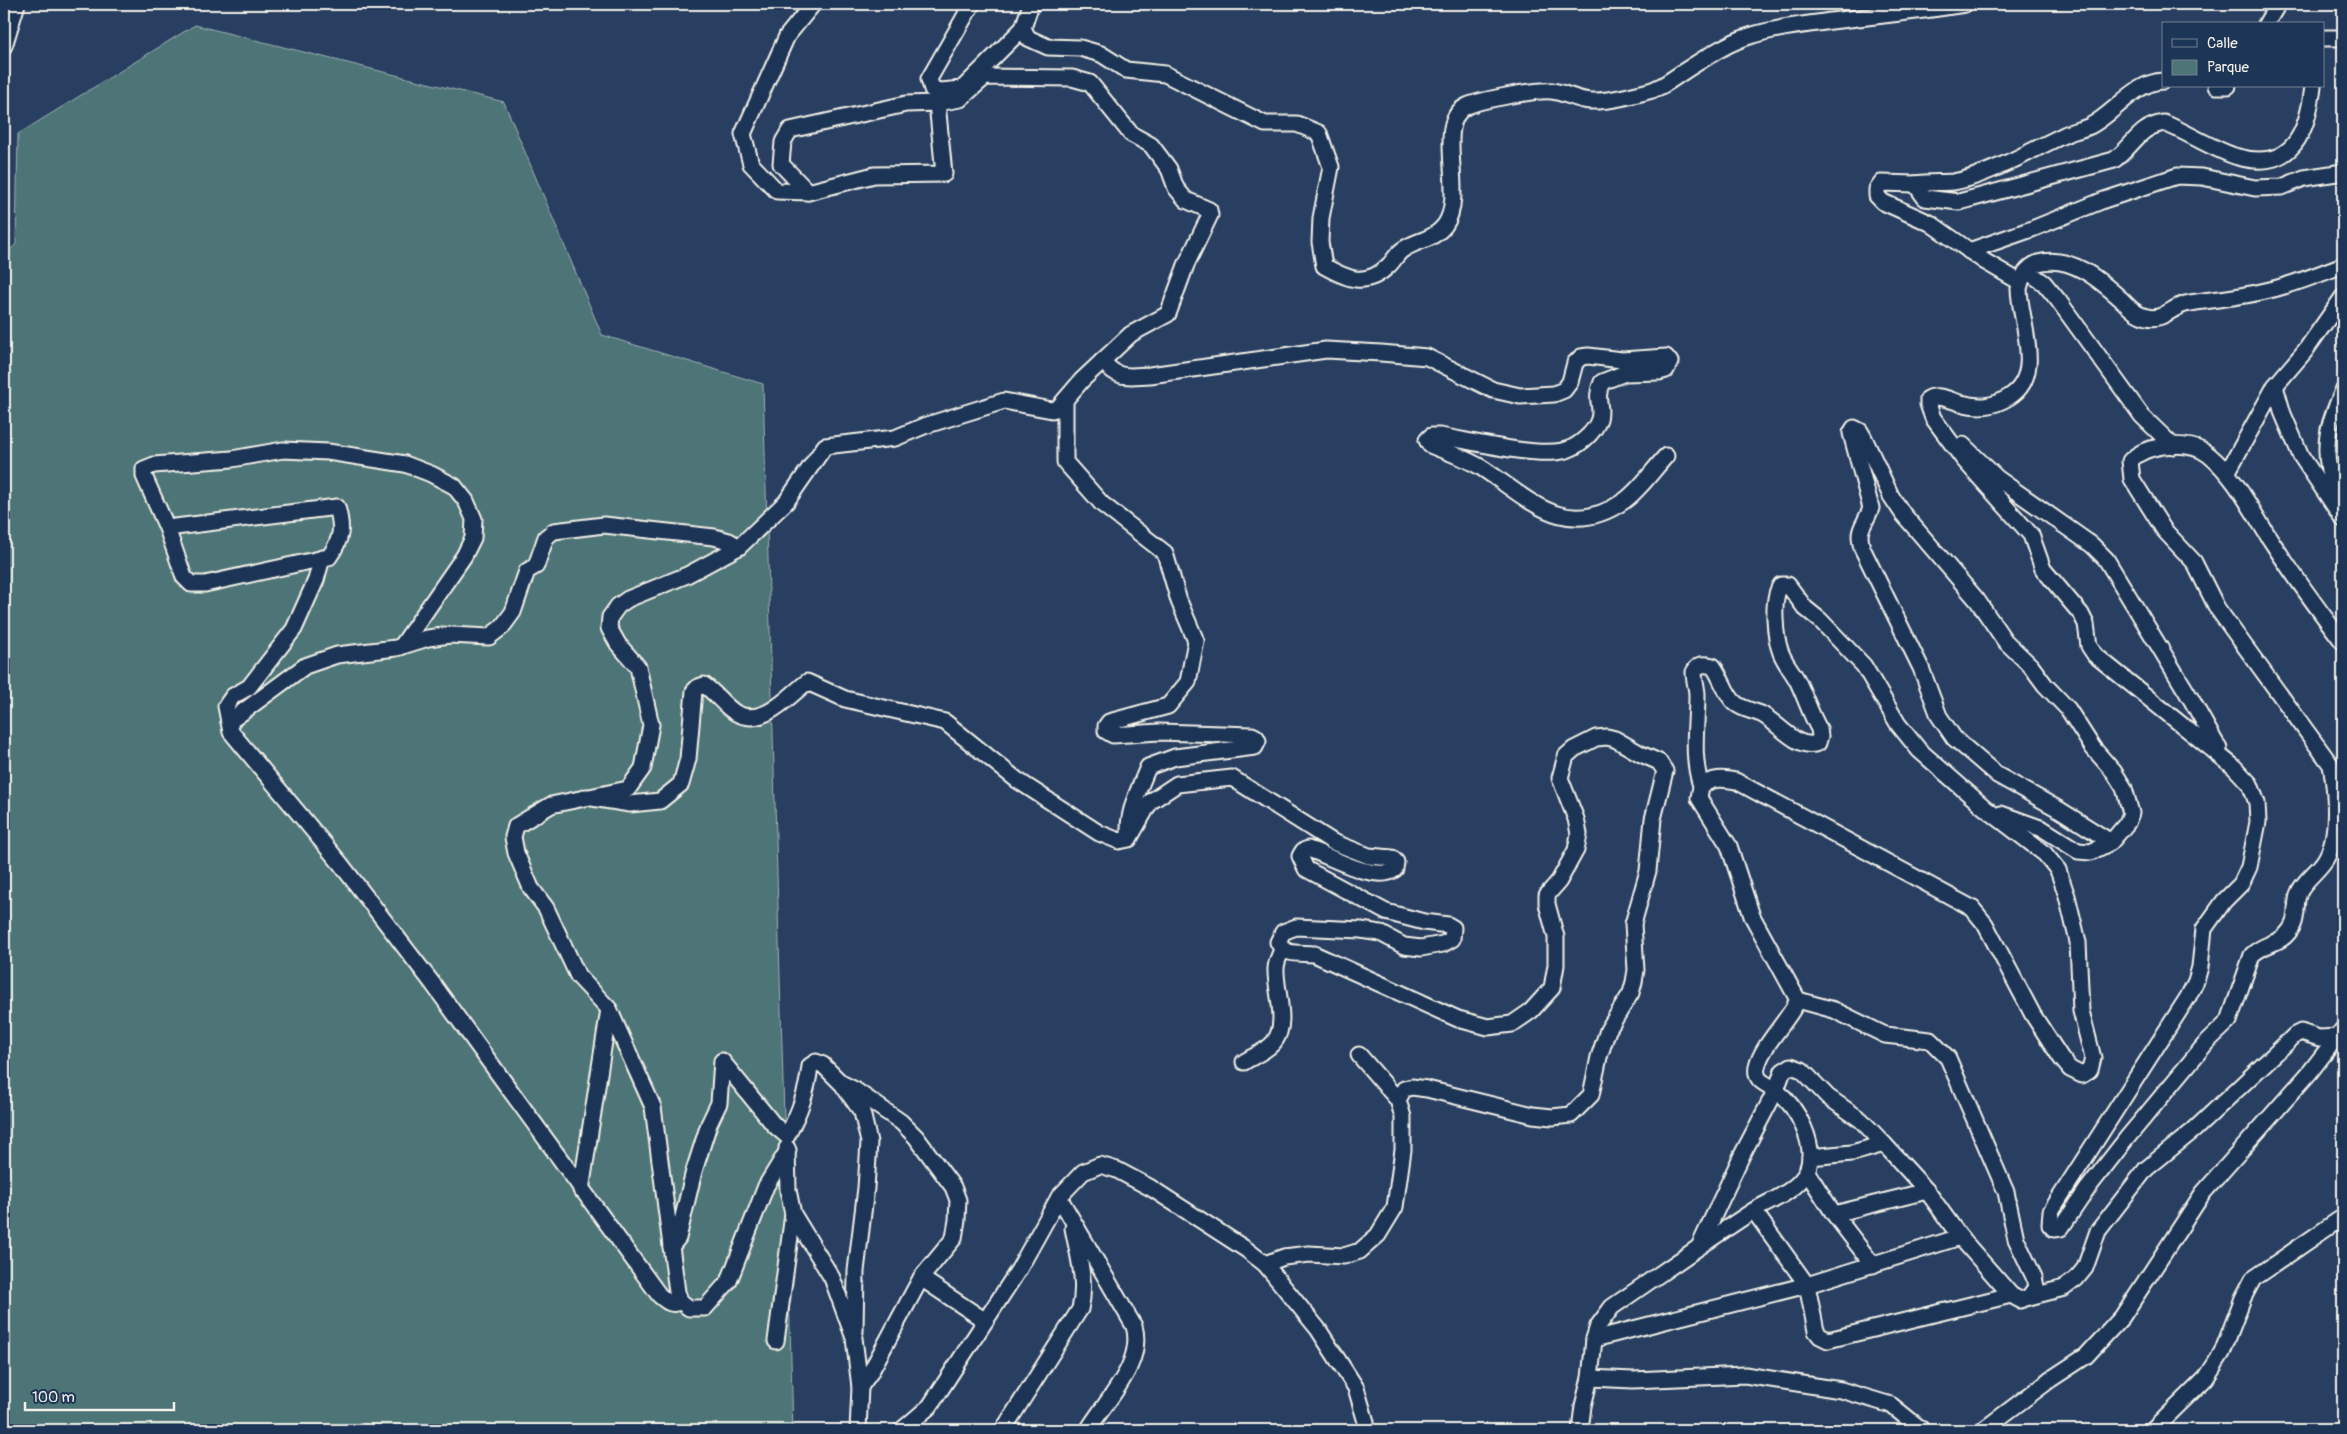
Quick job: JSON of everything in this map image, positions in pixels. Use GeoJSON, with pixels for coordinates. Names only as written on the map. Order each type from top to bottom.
{"type":"FeatureCollection","features":[{"type":"Feature","properties":{"kind":"street"},"geometry":{"type":"LineString","coordinates":[[4,46],[16,4]]}},
{"type":"Feature","properties":{"kind":"street"},"geometry":{"type":"LineString","coordinates":[[813,4],[787,36],[743,134],[751,164],[778,191],[808,192],[874,175],[944,174],[938,103]]}},
{"type":"Feature","properties":{"kind":"street"},"geometry":{"type":"LineString","coordinates":[[858,1430],[860,1387],[854,1338],[856,1271],[866,1188],[868,1142],[862,1112],[841,1083],[823,1065],[816,1062],[810,1066],[808,1086],[800,1111],[766,1186],[729,1281],[706,1308],[690,1308],[680,1301],[677,1292],[653,1107],[609,1009],[578,976],[546,908],[531,888],[516,853],[513,837],[516,826],[551,805],[628,789],[644,768],[651,725],[638,667],[618,644],[609,628],[610,617],[618,606],[687,575],[740,547],[786,502],[825,446],[895,438],[924,426],[1004,400],[1052,410],[1058,408],[1102,361],[1131,334],[1168,314],[1186,265],[1210,215],[1209,210],[1186,200],[1176,188],[1169,169],[1151,145],[1131,134],[1090,83],[1072,78],[983,74],[962,89],[941,91],[932,88],[929,79],[972,4]]}},
{"type":"Feature","properties":{"kind":"street"},"geometry":{"type":"LineString","coordinates":[[808,192],[781,164],[783,142],[790,130],[906,104],[938,103],[960,99],[1023,28],[1031,4]]}},
{"type":"Feature","properties":{"kind":"street"},"geometry":{"type":"LineString","coordinates":[[1023,28],[1028,38],[1048,48],[1080,48],[1101,54],[1126,70],[1165,74],[1264,124],[1297,124],[1319,132],[1331,167],[1320,218],[1320,242],[1324,266],[1345,278],[1357,280],[1378,274],[1402,251],[1431,237],[1446,224],[1453,197],[1454,181],[1450,151],[1450,128],[1456,115],[1466,106],[1528,92],[1550,90],[1565,93],[1579,100],[1593,101],[1647,92],[1665,85],[1729,45],[1753,35],[1795,26],[1965,4]]}},
{"type":"Feature","properties":{"kind":"street"},"geometry":{"type":"LineString","coordinates":[[2267,22],[2278,4]]}},
{"type":"Feature","properties":{"kind":"street"},"geometry":{"type":"LineString","coordinates":[[2324,38],[2343,38]]}},
{"type":"Feature","properties":{"kind":"street"},"geometry":{"type":"LineString","coordinates":[[2162,80],[2150,82],[2140,88],[2120,106],[2089,127],[2064,134],[2009,161],[1955,182],[1882,183],[1877,189],[1877,196],[1883,202],[1930,223],[1969,250],[2024,276],[2044,283],[2142,416],[2174,446]]}},
{"type":"Feature","properties":{"kind":"street"},"geometry":{"type":"LineString","coordinates":[[1915,184],[1925,198],[1959,202],[2114,160],[2127,152],[2141,132],[2152,125],[2164,123],[2237,157],[2266,161],[2288,152],[2306,127],[2313,88]]}},
{"type":"Feature","properties":{"kind":"street"},"geometry":{"type":"LineString","coordinates":[[1969,250],[2032,229],[2104,200],[2177,176],[2202,176],[2256,188],[2282,187],[2304,178],[2343,172]]}},
{"type":"Feature","properties":{"kind":"street"},"geometry":{"type":"LineString","coordinates":[[2234,767],[2095,655],[2089,646],[2086,624],[2081,614],[2043,569],[2031,535],[1964,460],[1934,418],[1928,404],[1928,399],[1932,397],[1981,407],[2006,399],[2017,392],[2025,382],[2028,353],[2020,303],[2024,276],[2033,265],[2043,262],[2078,267],[2091,274],[2133,311],[2154,318],[2182,305],[2247,295],[2309,278],[2343,264]]}},
{"type":"Feature","properties":{"kind":"street"},"geometry":{"type":"LineString","coordinates":[[2227,473],[2275,386],[2305,351],[2343,297]]}},
{"type":"Feature","properties":{"kind":"street"},"geometry":{"type":"LineString","coordinates":[[1102,361],[1113,373],[1124,376],[1150,375],[1326,350],[1381,353],[1427,358],[1493,390],[1520,396],[1554,394],[1564,390],[1570,382],[1575,363],[1581,357],[1588,356],[1622,360],[1666,357],[1670,362],[1666,370],[1625,373],[1602,382],[1598,392],[1599,418],[1596,425],[1581,442],[1563,452],[1531,452],[1440,436],[1431,436],[1427,440],[1430,444],[1480,467],[1534,505],[1572,519],[1601,513],[1625,500],[1666,456]]}},
{"type":"Feature","properties":{"kind":"street"},"geometry":{"type":"LineString","coordinates":[[2275,386],[2283,414],[2301,456],[2328,485],[2343,493]]}},
{"type":"Feature","properties":{"kind":"street"},"geometry":{"type":"LineString","coordinates":[[2343,391],[2328,432],[2325,451],[2328,485],[2343,519]]}},
{"type":"Feature","properties":{"kind":"street"},"geometry":{"type":"LineString","coordinates":[[1065,400],[1065,462],[1102,504],[1165,553],[1180,601],[1196,640],[1188,682],[1168,706],[1109,722],[1106,726],[1106,731],[1113,735],[1159,732],[1252,735],[1256,737],[1258,742],[1255,747],[1175,756],[1148,767],[1128,824],[1129,840]]}},
{"type":"Feature","properties":{"kind":"street"},"geometry":{"type":"LineString","coordinates":[[1934,418],[1997,478],[2092,545],[2106,558],[2191,698],[2216,746],[2250,784],[2258,803],[2258,822],[2249,867],[2241,884],[2220,906],[2204,929],[2196,981],[2188,997],[2051,1211],[2050,1224],[2054,1229],[2061,1228],[2088,1188],[2127,1138],[2207,1042],[2229,1021],[2252,955],[2260,947],[2284,938],[2292,928],[2296,917],[2297,898],[2300,889],[2326,859],[2333,835],[2335,784],[2331,765],[2217,608],[2194,562],[2164,530],[2132,479],[2130,461],[2137,454],[2174,446],[2194,447],[2208,455],[2227,473],[2299,584],[2343,642]]}},
{"type":"Feature","properties":{"kind":"street"},"geometry":{"type":"LineString","coordinates":[[1985,808],[2043,829],[2078,852],[2090,852],[2111,842],[2127,823],[2131,813],[2124,788],[2114,772],[2093,748],[2068,709],[2045,686],[2031,666],[2005,641],[1977,600],[1903,514],[1891,496],[1864,438],[1860,431],[1854,428],[1851,433],[1871,508],[1858,537],[1921,668],[1939,716],[1954,738],[1998,775],[2060,810],[2111,842]]}},
{"type":"Feature","properties":{"kind":"street"},"geometry":{"type":"LineString","coordinates":[[167,528],[337,507],[342,525],[336,547],[329,557],[205,584],[191,584],[184,578],[167,528],[144,476],[144,469],[154,465],[232,459],[282,450],[328,452],[405,464],[431,474],[454,486],[466,501],[474,519],[473,538],[464,556],[401,647]]}},
{"type":"Feature","properties":{"kind":"street"},"geometry":{"type":"LineString","coordinates":[[229,722],[305,666],[337,655],[401,647],[428,638],[443,636],[489,637],[502,627],[513,612],[528,571],[536,566],[546,537],[554,531],[604,525],[714,537],[729,541],[740,547]]}},
{"type":"Feature","properties":{"kind":"street"},"geometry":{"type":"LineString","coordinates":[[322,558],[316,580],[307,595],[294,629],[248,688],[233,696],[226,706],[229,727],[236,739],[340,863],[433,984],[660,1295],[668,1303],[676,1304],[680,1301]]}},
{"type":"Feature","properties":{"kind":"street"},"geometry":{"type":"LineString","coordinates":[[1701,786],[1710,780],[1722,778],[1736,781],[1972,908],[1985,924],[2033,1015],[2061,1058],[2070,1069],[2082,1075],[2090,1070],[2093,1058],[2081,1011],[2078,942],[2067,896],[2058,870],[2046,854],[1985,808],[1919,750],[1898,724],[1864,666],[1820,620],[1800,603],[1788,585],[1781,586],[1776,600],[1778,643],[1780,653],[1796,680],[1819,729],[1818,743],[1807,744],[1781,730],[1761,715],[1736,704],[1728,695],[1720,675],[1713,666],[1704,664],[1698,666],[1694,672],[1697,692],[1694,747],[1701,786],[1699,798],[1729,846],[1752,916],[1798,1000],[1834,1010],[1885,1035],[1930,1040],[1948,1058],[2006,1192],[2016,1239],[2034,1277],[2036,1287],[2029,1297]]}},
{"type":"Feature","properties":{"kind":"street"},"geometry":{"type":"LineString","coordinates":[[586,797],[630,804],[660,801],[681,784],[688,759],[694,691],[698,686],[704,685],[715,692],[737,714],[750,716],[766,714],[788,699],[807,682],[845,699],[945,722],[1018,780],[1099,833],[1119,841],[1129,840]]}},
{"type":"Feature","properties":{"kind":"street"},"geometry":{"type":"LineString","coordinates":[[1129,840],[1150,802],[1177,784],[1232,778],[1286,810],[1333,842],[1368,856],[1392,858],[1396,862],[1396,868],[1391,873],[1384,873],[1344,864],[1308,849],[1303,851],[1300,856],[1306,869],[1386,912],[1424,922],[1448,925],[1453,928],[1454,933],[1452,939],[1443,944],[1421,948],[1404,946],[1380,933],[1361,930],[1296,927],[1283,932],[1278,942],[1282,950],[1289,954],[1314,954],[1458,1019],[1488,1027],[1512,1024],[1531,1011],[1552,988],[1556,965],[1556,937],[1547,904],[1547,895],[1559,881],[1576,850],[1578,834],[1576,819],[1560,778],[1566,756],[1596,738],[1607,737],[1624,743],[1663,766],[1666,771],[1653,819],[1648,871],[1633,924],[1636,970],[1634,982],[1631,993],[1608,1030],[1599,1057],[1591,1095],[1570,1115],[1552,1117],[1534,1115],[1412,1087],[1404,1089],[1398,1100]]}},
{"type":"Feature","properties":{"kind":"street"},"geometry":{"type":"LineString","coordinates":[[1244,1062],[1275,1042],[1278,1032],[1281,1000],[1276,968],[1282,950]]}},
{"type":"Feature","properties":{"kind":"street"},"geometry":{"type":"LineString","coordinates":[[1580,1430],[1582,1406],[1590,1378],[1594,1339],[1598,1326],[1612,1307],[1754,1211],[1795,1186],[1807,1172],[1810,1157],[1808,1140],[1802,1122],[1776,1090],[1766,1086],[1759,1078],[1756,1069],[1761,1056],[1798,1000]]}},
{"type":"Feature","properties":{"kind":"street"},"geometry":{"type":"LineString","coordinates":[[582,1190],[609,1009]]}},
{"type":"Feature","properties":{"kind":"street"},"geometry":{"type":"LineString","coordinates":[[1699,1248],[1742,1155],[1776,1090],[1783,1070],[1791,1066],[1802,1070],[1828,1097],[1861,1120],[1927,1191],[1960,1237],[2011,1295],[2020,1300],[2064,1288],[2076,1279],[2085,1268],[2098,1230],[2146,1169],[2194,1130],[2295,1036],[2301,1032],[2319,1038],[2341,1033]]}},
{"type":"Feature","properties":{"kind":"street"},"geometry":{"type":"LineString","coordinates":[[1984,1430],[2051,1379],[2086,1356],[2122,1317],[2203,1193],[2341,1033]]}},
{"type":"Feature","properties":{"kind":"street"},"geometry":{"type":"LineString","coordinates":[[1265,1264],[1284,1257],[1301,1255],[1344,1256],[1360,1251],[1378,1235],[1395,1207],[1403,1150],[1403,1117],[1398,1100],[1359,1055]]}},
{"type":"Feature","properties":{"kind":"street"},"geometry":{"type":"LineString","coordinates":[[671,1248],[678,1238],[694,1171],[709,1124],[719,1103],[722,1061],[787,1143],[788,1190],[793,1214],[776,1341]]}},
{"type":"Feature","properties":{"kind":"street"},"geometry":{"type":"LineString","coordinates":[[841,1083],[855,1090],[900,1122],[916,1137],[953,1187],[958,1200],[958,1220],[954,1238],[921,1278],[870,1373],[860,1387]]}},
{"type":"Feature","properties":{"kind":"street"},"geometry":{"type":"LineString","coordinates":[[1810,1157],[1852,1154],[1884,1144]]}},
{"type":"Feature","properties":{"kind":"street"},"geometry":{"type":"LineString","coordinates":[[902,1430],[930,1406],[984,1320],[1020,1269],[1059,1197],[1088,1168],[1100,1165],[1117,1170],[1151,1188],[1247,1250],[1265,1264],[1318,1329],[1356,1388],[1366,1422],[1365,1430]]}},
{"type":"Feature","properties":{"kind":"street"},"geometry":{"type":"LineString","coordinates":[[1807,1172],[1834,1214],[1873,1265]]}},
{"type":"Feature","properties":{"kind":"street"},"geometry":{"type":"LineString","coordinates":[[1834,1214],[1927,1191]]}},
{"type":"Feature","properties":{"kind":"street"},"geometry":{"type":"LineString","coordinates":[[1059,1197],[1134,1326],[1136,1334],[1134,1359],[1088,1430]]}},
{"type":"Feature","properties":{"kind":"street"},"geometry":{"type":"LineString","coordinates":[[1754,1211],[1807,1285],[1816,1331],[1820,1336],[1828,1340],[2011,1295]]}},
{"type":"Feature","properties":{"kind":"street"},"geometry":{"type":"LineString","coordinates":[[793,1214],[832,1278],[854,1338]]}},
{"type":"Feature","properties":{"kind":"street"},"geometry":{"type":"LineString","coordinates":[[1003,1430],[1080,1309],[1084,1296],[1083,1280],[1070,1216]]}},
{"type":"Feature","properties":{"kind":"street"},"geometry":{"type":"LineString","coordinates":[[2153,1430],[2206,1378],[2222,1353],[2243,1298],[2253,1279],[2343,1218]]}},
{"type":"Feature","properties":{"kind":"street"},"geometry":{"type":"LineString","coordinates":[[1594,1339],[1807,1285],[1960,1237]]}},
{"type":"Feature","properties":{"kind":"street"},"geometry":{"type":"LineString","coordinates":[[921,1278],[984,1320]]}},
{"type":"Feature","properties":{"kind":"street"},"geometry":{"type":"LineString","coordinates":[[1590,1378],[1634,1380],[1744,1375],[1841,1390],[1891,1406],[1922,1430]]}},
{"type":"Feature","properties":{"kind":"green space"},"geometry":{"type":"Polygon","coordinates":[[[195,25],[504,102],[602,335],[763,384],[793,1430],[4,1430],[4,256],[16,244],[18,134],[195,25]]]}}]}
